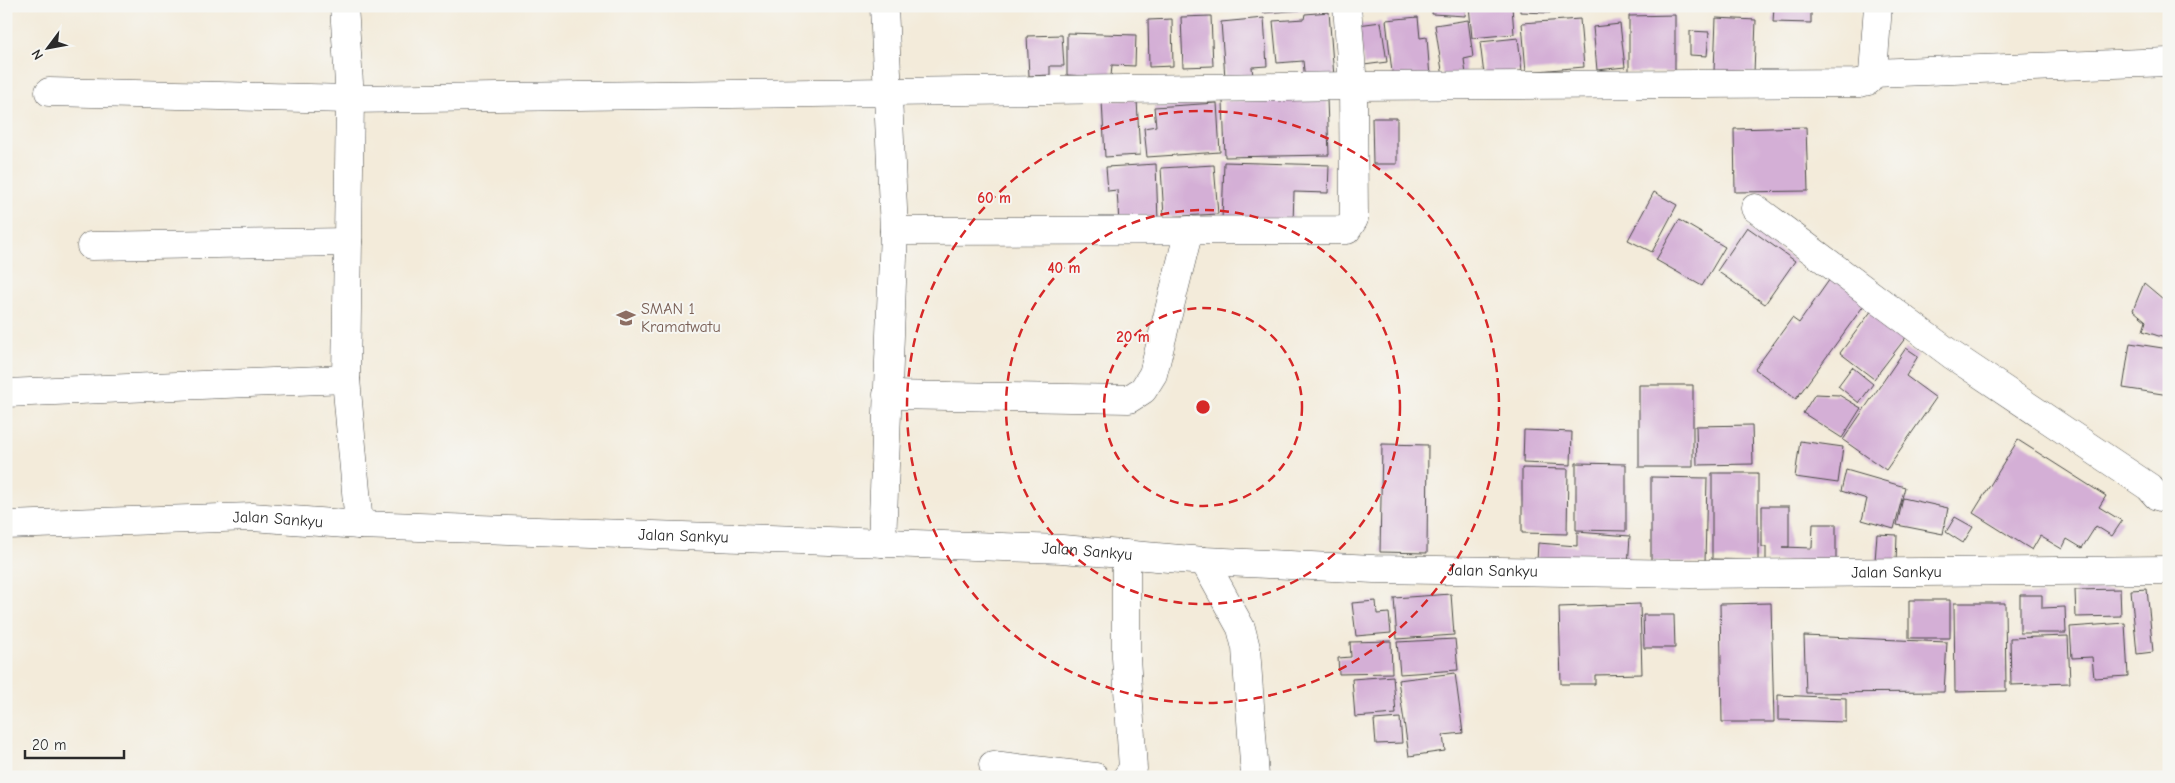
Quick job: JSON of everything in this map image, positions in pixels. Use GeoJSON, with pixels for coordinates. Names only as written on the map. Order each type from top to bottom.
{"type":"FeatureCollection","features":[{"type":"Feature","properties":{"kind":"street"},"geometry":{"type":"LineString","coordinates":[[344,6],[350,99],[346,379],[359,525]]}},
{"type":"Feature","properties":{"kind":"street"},"geometry":{"type":"LineString","coordinates":[[882,543],[894,231],[884,6]]}},
{"type":"Feature","properties":{"kind":"street"},"geometry":{"type":"LineString","coordinates":[[894,231],[1347,230],[1354,220],[1353,86],[1347,6]]}},
{"type":"Feature","properties":{"kind":"street"},"geometry":{"type":"LineString","coordinates":[[48,92],[350,99],[1353,86],[1859,83],[1868,81],[1873,73],[1878,6]]}},
{"type":"Feature","properties":{"kind":"street"},"geometry":{"type":"LineString","coordinates":[[1873,73],[2169,62]]}},
{"type":"Feature","properties":{"kind":"street"},"geometry":{"type":"LineString","coordinates":[[1755,208],[1952,355],[2149,487],[2157,496],[2164,498],[2169,496]]}},
{"type":"Feature","properties":{"kind":"street"},"geometry":{"type":"LineString","coordinates":[[887,395],[1129,399],[1143,390],[1153,374],[1189,230]]}},
{"type":"Feature","properties":{"kind":"street"},"geometry":{"type":"LineString","coordinates":[[91,246],[348,242]]}},
{"type":"Feature","properties":{"kind":"street"},"geometry":{"type":"LineString","coordinates":[[6,393],[346,379]]}},
{"type":"Feature","properties":{"kind":"street","name":"Jalan Sankyu"},"geometry":{"type":"LineString","coordinates":[[6,525],[252,517],[359,525],[1062,549],[1204,561],[1374,569],[1690,574],[2169,570]]}},
{"type":"Feature","properties":{"kind":"street"},"geometry":{"type":"LineString","coordinates":[[1126,554],[1126,657],[1133,769],[1127,777]]}},
{"type":"Feature","properties":{"kind":"street"},"geometry":{"type":"LineString","coordinates":[[1204,561],[1241,628],[1246,648],[1255,777]]}},
{"type":"Feature","properties":{"kind":"street"},"geometry":{"type":"LineString","coordinates":[[993,765],[1095,777]]}},
{"type":"Feature","properties":{"kind":"building"},"geometry":{"type":"Polygon","coordinates":[[[1148,6],[1174,6],[1174,8],[1148,9],[1148,6]]]}},
{"type":"Feature","properties":{"kind":"building"},"geometry":{"type":"Polygon","coordinates":[[[1262,6],[1331,6],[1331,8],[1263,13],[1262,6]]]}},
{"type":"Feature","properties":{"kind":"building"},"geometry":{"type":"Polygon","coordinates":[[[1433,6],[1466,6],[1465,16],[1432,14],[1433,6]]]}},
{"type":"Feature","properties":{"kind":"building"},"geometry":{"type":"Polygon","coordinates":[[[1469,6],[1512,6],[1514,34],[1472,38],[1469,6]]]}},
{"type":"Feature","properties":{"kind":"building"},"geometry":{"type":"Polygon","coordinates":[[[1520,6],[1550,6],[1550,13],[1520,12],[1520,6]]]}},
{"type":"Feature","properties":{"kind":"building"},"geometry":{"type":"Polygon","coordinates":[[[1678,6],[1714,6],[1714,10],[1677,8],[1678,6]]]}},
{"type":"Feature","properties":{"kind":"building"},"geometry":{"type":"Polygon","coordinates":[[[1718,6],[1750,6],[1749,12],[1718,10],[1718,6]]]}},
{"type":"Feature","properties":{"kind":"building"},"geometry":{"type":"Polygon","coordinates":[[[1774,6],[1811,6],[1811,23],[1773,22],[1774,6]]]}},
{"type":"Feature","properties":{"kind":"building"},"geometry":{"type":"Polygon","coordinates":[[[1329,12],[1334,77],[1305,80],[1303,61],[1277,63],[1273,21],[1304,19],[1305,14],[1329,12]]]}},
{"type":"Feature","properties":{"kind":"building"},"geometry":{"type":"Polygon","coordinates":[[[1675,15],[1675,72],[1629,72],[1629,16],[1675,15]]]}},
{"type":"Feature","properties":{"kind":"building"},"geometry":{"type":"Polygon","coordinates":[[[1211,16],[1213,66],[1183,67],[1181,17],[1211,16]]]}},
{"type":"Feature","properties":{"kind":"building"},"geometry":{"type":"Polygon","coordinates":[[[1418,17],[1420,38],[1427,37],[1430,78],[1393,81],[1386,20],[1418,17]]]}},
{"type":"Feature","properties":{"kind":"building"},"geometry":{"type":"Polygon","coordinates":[[[1264,18],[1267,66],[1252,67],[1253,77],[1225,78],[1221,22],[1264,18]]]}},
{"type":"Feature","properties":{"kind":"building"},"geometry":{"type":"Polygon","coordinates":[[[1716,18],[1756,20],[1754,73],[1714,71],[1716,18]]]}},
{"type":"Feature","properties":{"kind":"building"},"geometry":{"type":"Polygon","coordinates":[[[1172,19],[1173,66],[1149,67],[1148,20],[1172,19]]]}},
{"type":"Feature","properties":{"kind":"building"},"geometry":{"type":"Polygon","coordinates":[[[1580,19],[1584,67],[1526,72],[1522,23],[1580,19]]]}},
{"type":"Feature","properties":{"kind":"building"},"geometry":{"type":"Polygon","coordinates":[[[1468,20],[1473,57],[1464,59],[1466,74],[1443,77],[1435,25],[1468,20]]]}},
{"type":"Feature","properties":{"kind":"building"},"geometry":{"type":"Polygon","coordinates":[[[1381,22],[1387,62],[1364,65],[1358,25],[1381,22]]]}},
{"type":"Feature","properties":{"kind":"building"},"geometry":{"type":"Polygon","coordinates":[[[1620,24],[1625,67],[1597,70],[1593,27],[1620,24]]]}},
{"type":"Feature","properties":{"kind":"building"},"geometry":{"type":"Polygon","coordinates":[[[1690,31],[1709,32],[1707,56],[1690,55],[1690,31]]]}},
{"type":"Feature","properties":{"kind":"building"},"geometry":{"type":"Polygon","coordinates":[[[1067,33],[1136,35],[1135,66],[1112,65],[1111,77],[1067,75],[1067,33]]]}},
{"type":"Feature","properties":{"kind":"building"},"geometry":{"type":"Polygon","coordinates":[[[1062,35],[1064,66],[1050,66],[1050,75],[1029,76],[1027,36],[1062,35]]]}},
{"type":"Feature","properties":{"kind":"building"},"geometry":{"type":"Polygon","coordinates":[[[1518,38],[1522,71],[1484,75],[1480,42],[1518,38]]]}},
{"type":"Feature","properties":{"kind":"building"},"geometry":{"type":"Polygon","coordinates":[[[1327,99],[1329,155],[1225,157],[1223,101],[1327,99]]]}},
{"type":"Feature","properties":{"kind":"building"},"geometry":{"type":"Polygon","coordinates":[[[1137,100],[1140,155],[1105,157],[1102,101],[1137,100]]]}},
{"type":"Feature","properties":{"kind":"building"},"geometry":{"type":"Polygon","coordinates":[[[1217,103],[1220,152],[1147,157],[1144,128],[1156,126],[1154,107],[1217,103]]]}},
{"type":"Feature","properties":{"kind":"building"},"geometry":{"type":"Polygon","coordinates":[[[1372,118],[1397,118],[1397,164],[1373,164],[1372,118]]]}},
{"type":"Feature","properties":{"kind":"building"},"geometry":{"type":"Polygon","coordinates":[[[1806,127],[1808,191],[1735,192],[1734,129],[1806,127]]]}},
{"type":"Feature","properties":{"kind":"building"},"geometry":{"type":"Polygon","coordinates":[[[1224,162],[1329,165],[1328,193],[1294,192],[1293,223],[1222,221],[1224,162]]]}},
{"type":"Feature","properties":{"kind":"building"},"geometry":{"type":"Polygon","coordinates":[[[1156,164],[1158,221],[1119,223],[1117,190],[1108,191],[1106,167],[1156,164]]]}},
{"type":"Feature","properties":{"kind":"building"},"geometry":{"type":"Polygon","coordinates":[[[1214,165],[1218,214],[1164,217],[1161,168],[1214,165]]]}},
{"type":"Feature","properties":{"kind":"building"},"geometry":{"type":"Polygon","coordinates":[[[1654,192],[1677,205],[1652,252],[1628,240],[1654,192]]]}},
{"type":"Feature","properties":{"kind":"building"},"geometry":{"type":"Polygon","coordinates":[[[1679,220],[1725,247],[1702,286],[1656,260],[1679,220]]]}},
{"type":"Feature","properties":{"kind":"building"},"geometry":{"type":"Polygon","coordinates":[[[1747,227],[1795,261],[1765,304],[1717,271],[1747,227]]]}},
{"type":"Feature","properties":{"kind":"building"},"geometry":{"type":"Polygon","coordinates":[[[1832,276],[1867,301],[1796,399],[1755,369],[1792,318],[1799,323],[1832,276]]]}},
{"type":"Feature","properties":{"kind":"building"},"geometry":{"type":"Polygon","coordinates":[[[2144,283],[2169,304],[2168,339],[2143,331],[2146,321],[2133,310],[2144,283]]]}},
{"type":"Feature","properties":{"kind":"building"},"geometry":{"type":"Polygon","coordinates":[[[1872,310],[1907,336],[1874,379],[1840,353],[1872,310]]]}},
{"type":"Feature","properties":{"kind":"building"},"geometry":{"type":"Polygon","coordinates":[[[2130,343],[2169,349],[2169,395],[2123,388],[2130,343]]]}},
{"type":"Feature","properties":{"kind":"building"},"geometry":{"type":"Polygon","coordinates":[[[1906,348],[1918,356],[1906,376],[1936,398],[1886,470],[1843,440],[1906,348]]]}},
{"type":"Feature","properties":{"kind":"building"},"geometry":{"type":"Polygon","coordinates":[[[1852,367],[1873,384],[1859,403],[1838,386],[1852,367]]]}},
{"type":"Feature","properties":{"kind":"building"},"geometry":{"type":"Polygon","coordinates":[[[1639,385],[1693,385],[1693,467],[1639,467],[1639,385]]]}},
{"type":"Feature","properties":{"kind":"building"},"geometry":{"type":"Polygon","coordinates":[[[1815,394],[1839,395],[1861,408],[1842,438],[1803,413],[1815,394]]]}},
{"type":"Feature","properties":{"kind":"building"},"geometry":{"type":"Polygon","coordinates":[[[1752,425],[1753,464],[1697,465],[1696,426],[1752,425]]]}},
{"type":"Feature","properties":{"kind":"building"},"geometry":{"type":"Polygon","coordinates":[[[1524,430],[1572,432],[1571,465],[1523,463],[1524,430]]]}},
{"type":"Feature","properties":{"kind":"building"},"geometry":{"type":"Polygon","coordinates":[[[2018,440],[2106,496],[2099,507],[2122,521],[2112,536],[2096,526],[2082,548],[2067,539],[2062,549],[2040,536],[2032,550],[1973,513],[2018,440]]]}},
{"type":"Feature","properties":{"kind":"building"},"geometry":{"type":"Polygon","coordinates":[[[1800,441],[1843,447],[1838,483],[1795,477],[1800,441]]]}},
{"type":"Feature","properties":{"kind":"building"},"geometry":{"type":"Polygon","coordinates":[[[1382,444],[1428,445],[1427,553],[1380,552],[1382,444]]]}},
{"type":"Feature","properties":{"kind":"building"},"geometry":{"type":"Polygon","coordinates":[[[1576,463],[1626,464],[1626,531],[1576,530],[1576,463]]]}},
{"type":"Feature","properties":{"kind":"building"},"geometry":{"type":"Polygon","coordinates":[[[1522,468],[1568,469],[1567,534],[1522,533],[1522,468]]]}},
{"type":"Feature","properties":{"kind":"building"},"geometry":{"type":"Polygon","coordinates":[[[1846,470],[1905,487],[1894,529],[1862,520],[1867,499],[1841,491],[1846,470]]]}},
{"type":"Feature","properties":{"kind":"building"},"geometry":{"type":"Polygon","coordinates":[[[1712,473],[1758,473],[1758,560],[1712,559],[1712,473]]]}},
{"type":"Feature","properties":{"kind":"building"},"geometry":{"type":"Polygon","coordinates":[[[1651,477],[1707,478],[1705,563],[1651,561],[1651,477]]]}},
{"type":"Feature","properties":{"kind":"building"},"geometry":{"type":"Polygon","coordinates":[[[1903,498],[1948,508],[1943,534],[1897,525],[1903,498]]]}},
{"type":"Feature","properties":{"kind":"building"},"geometry":{"type":"Polygon","coordinates":[[[2169,505],[2169,536],[2166,536],[2167,506],[2169,505]]]}},
{"type":"Feature","properties":{"kind":"building"},"geometry":{"type":"Polygon","coordinates":[[[1762,506],[1789,506],[1789,547],[1782,547],[1812,548],[1813,524],[1836,524],[1836,562],[1766,561],[1766,547],[1762,547],[1762,506]]]}},
{"type":"Feature","properties":{"kind":"building"},"geometry":{"type":"Polygon","coordinates":[[[1955,517],[1973,527],[1963,543],[1946,532],[1955,517]]]}},
{"type":"Feature","properties":{"kind":"building"},"geometry":{"type":"Polygon","coordinates":[[[1577,532],[1630,536],[1628,567],[1537,561],[1538,543],[1577,546],[1577,532]]]}},
{"type":"Feature","properties":{"kind":"building"},"geometry":{"type":"Polygon","coordinates":[[[1877,534],[1897,535],[1896,563],[1875,561],[1877,534]]]}},
{"type":"Feature","properties":{"kind":"building"},"geometry":{"type":"Polygon","coordinates":[[[2120,589],[2121,616],[2076,617],[2075,590],[2120,589]]]}},
{"type":"Feature","properties":{"kind":"building"},"geometry":{"type":"Polygon","coordinates":[[[2147,589],[2153,652],[2137,654],[2131,590],[2147,589]]]}},
{"type":"Feature","properties":{"kind":"building"},"geometry":{"type":"Polygon","coordinates":[[[1451,594],[1454,635],[1397,639],[1394,598],[1451,594]]]}},
{"type":"Feature","properties":{"kind":"building"},"geometry":{"type":"Polygon","coordinates":[[[2020,595],[2042,595],[2042,608],[2065,607],[2066,633],[2020,633],[2020,595]]]}},
{"type":"Feature","properties":{"kind":"building"},"geometry":{"type":"Polygon","coordinates":[[[1909,600],[1950,600],[1950,638],[1909,638],[1909,600]]]}},
{"type":"Feature","properties":{"kind":"building"},"geometry":{"type":"Polygon","coordinates":[[[1376,601],[1377,614],[1389,613],[1391,633],[1356,636],[1352,603],[1376,601]]]}},
{"type":"Feature","properties":{"kind":"building"},"geometry":{"type":"Polygon","coordinates":[[[1771,603],[1774,722],[1722,722],[1720,604],[1771,603]]]}},
{"type":"Feature","properties":{"kind":"building"},"geometry":{"type":"Polygon","coordinates":[[[1954,603],[2005,603],[2006,691],[1955,692],[1954,603]]]}},
{"type":"Feature","properties":{"kind":"building"},"geometry":{"type":"Polygon","coordinates":[[[1640,604],[1642,674],[1595,675],[1595,684],[1561,684],[1559,607],[1640,604]]]}},
{"type":"Feature","properties":{"kind":"building"},"geometry":{"type":"Polygon","coordinates":[[[1643,615],[1674,615],[1675,648],[1644,648],[1643,615]]]}},
{"type":"Feature","properties":{"kind":"building"},"geometry":{"type":"Polygon","coordinates":[[[2125,623],[2128,676],[2094,678],[2092,657],[2072,658],[2070,627],[2125,623]]]}},
{"type":"Feature","properties":{"kind":"building"},"geometry":{"type":"Polygon","coordinates":[[[1804,636],[1947,642],[1944,692],[1806,693],[1804,636]]]}},
{"type":"Feature","properties":{"kind":"building"},"geometry":{"type":"Polygon","coordinates":[[[2068,636],[2070,683],[2011,685],[2010,638],[2068,636]]]}},
{"type":"Feature","properties":{"kind":"building"},"geometry":{"type":"Polygon","coordinates":[[[1455,639],[1458,670],[1400,674],[1397,642],[1455,639]]]}},
{"type":"Feature","properties":{"kind":"building"},"geometry":{"type":"Polygon","coordinates":[[[1391,641],[1392,673],[1339,674],[1338,658],[1351,657],[1350,642],[1391,641]]]}},
{"type":"Feature","properties":{"kind":"building"},"geometry":{"type":"Polygon","coordinates":[[[1455,673],[1463,733],[1443,735],[1445,751],[1409,756],[1398,680],[1455,673]]]}},
{"type":"Feature","properties":{"kind":"building"},"geometry":{"type":"Polygon","coordinates":[[[1393,676],[1396,714],[1355,717],[1352,679],[1393,676]]]}},
{"type":"Feature","properties":{"kind":"building"},"geometry":{"type":"Polygon","coordinates":[[[1778,695],[1846,698],[1846,722],[1778,720],[1778,695]]]}},
{"type":"Feature","properties":{"kind":"building"},"geometry":{"type":"Polygon","coordinates":[[[1400,718],[1402,743],[1376,744],[1374,720],[1400,718]]]}},
{"type":"Feature","properties":{"kind":"place","name":"SMAN 1 Kramatwatu"},"geometry":{"type":"Point","coordinates":[626,318]}}]}
